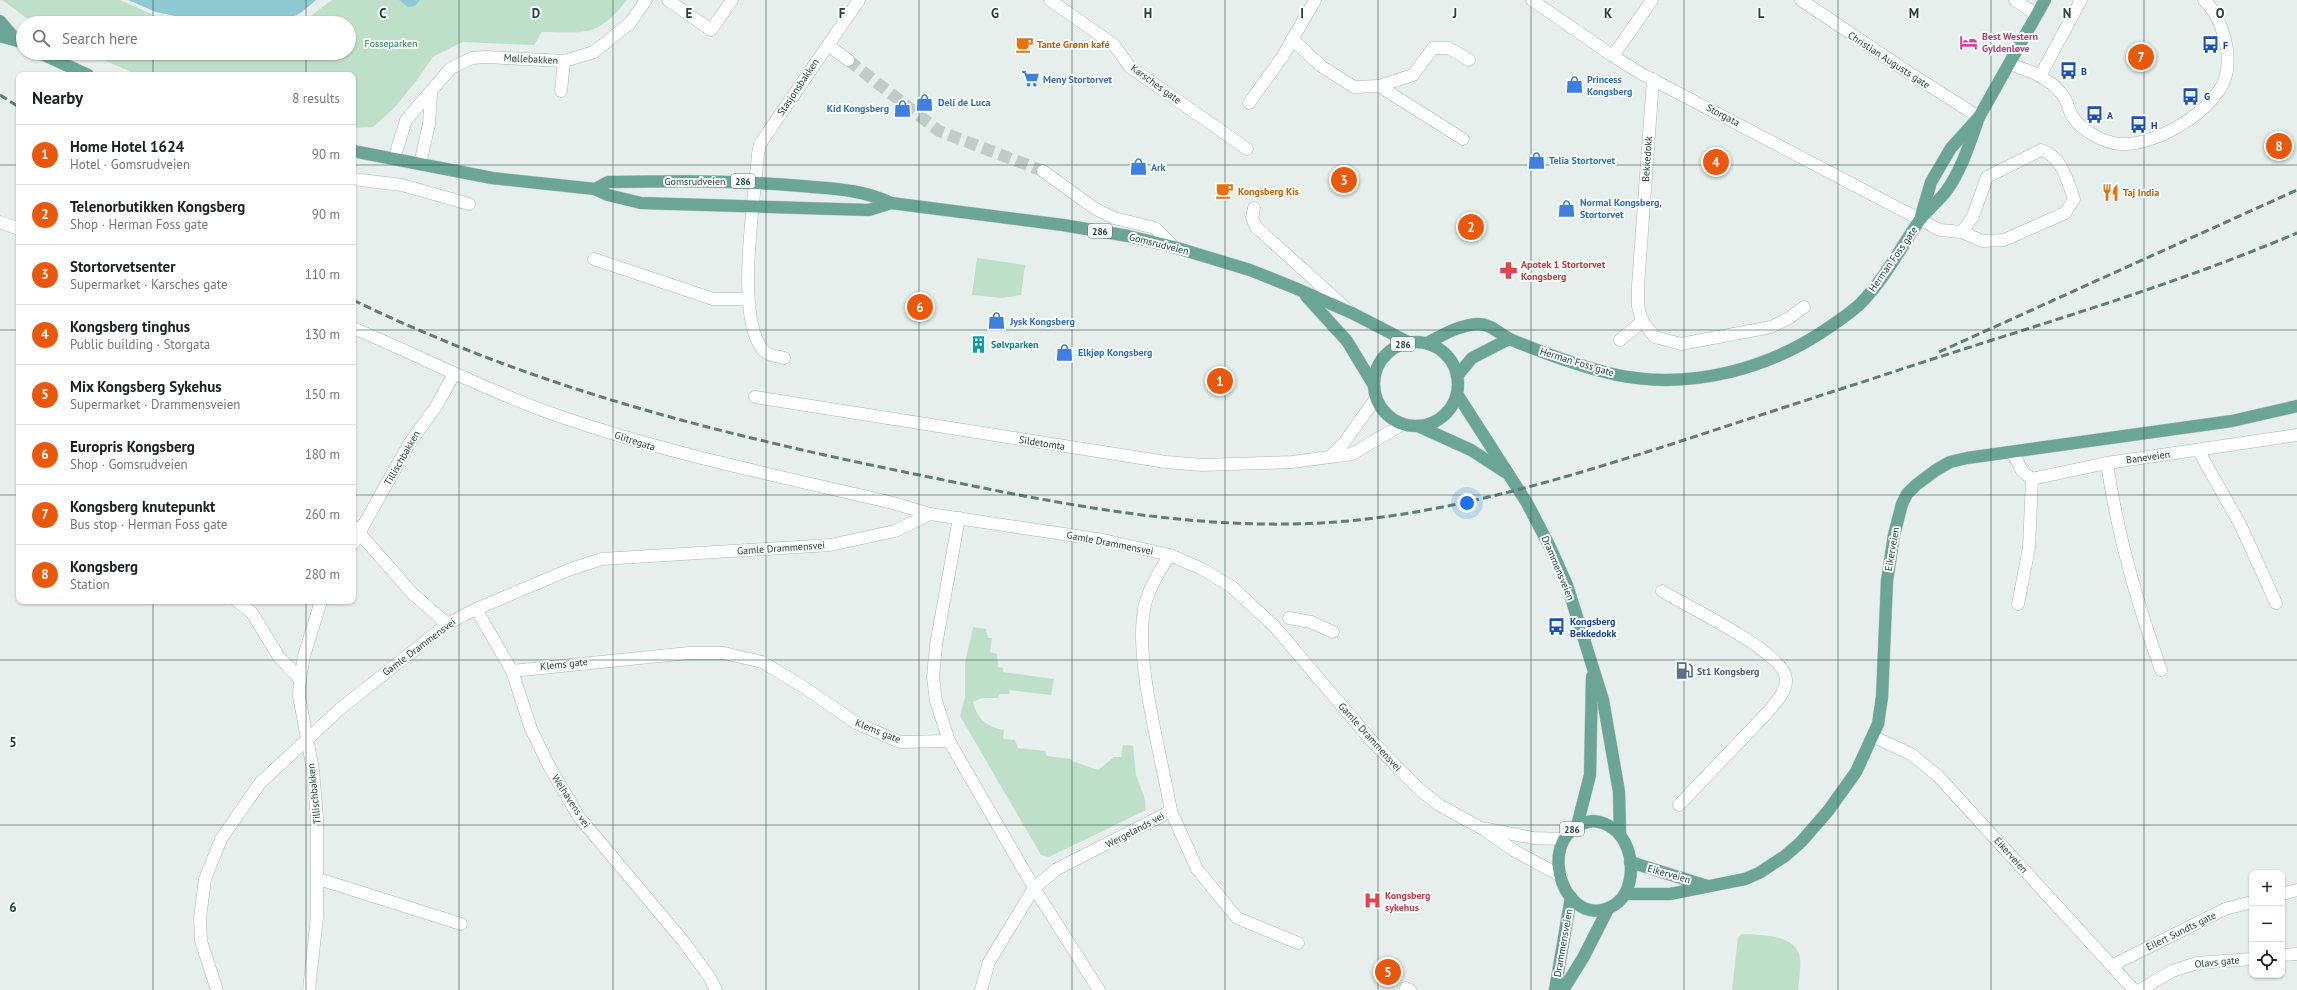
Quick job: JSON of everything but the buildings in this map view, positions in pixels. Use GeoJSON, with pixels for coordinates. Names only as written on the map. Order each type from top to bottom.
{"type":"FeatureCollection","features":[{"type":"Feature","properties":{"kind":"main road","name":"Herman Foss gate"},"geometry":{"type":"LineString","coordinates":[[1920,220],[1931,182],[1951,148],[1979,117],[2045,0]]}},
{"type":"Feature","properties":{"kind":"main road"},"geometry":{"type":"LineString","coordinates":[[0,21],[16,38]]}},
{"type":"Feature","properties":{"kind":"main road"},"geometry":{"type":"LineString","coordinates":[[0,36],[16,41]]}},
{"type":"Feature","properties":{"kind":"main road"},"geometry":{"type":"LineString","coordinates":[[55,60],[81,72]]}},
{"type":"Feature","properties":{"kind":"main road","name":"Herman Foss gate"},"geometry":{"type":"LineString","coordinates":[[1426,343],[1459,328],[1480,324],[1489,326],[1509,339],[1580,365],[1635,378],[1676,380],[1736,370],[1780,355],[1823,331],[1855,308],[1889,268],[1920,220],[1947,189],[1966,156],[1979,117]]}},
{"type":"Feature","properties":{"kind":"main road","name":"Gomsrudveien"},"geometry":{"type":"LineString","coordinates":[[356,151],[520,182],[595,189],[608,195],[641,203],[869,210],[891,203]]}},
{"type":"Feature","properties":{"kind":"main road","name":"Gomsrudveien"},"geometry":{"type":"LineString","coordinates":[[595,189],[608,182],[756,182],[872,194],[891,203],[1063,225],[1128,236],[1250,270],[1352,313],[1408,342]]}},
{"type":"Feature","properties":{"kind":"main road","name":"Gomsrudveien"},"geometry":{"type":"LineString","coordinates":[[1302,292],[1339,331],[1374,384]]}},
{"type":"Feature","properties":{"kind":"main road"},"geometry":{"type":"LineString","coordinates":[[1458,376],[1472,358],[1509,339]]}},
{"type":"Feature","properties":{"kind":"main road","name":"286"},"geometry":{"type":"LineString","coordinates":[[1408,342],[1426,343],[1435,346],[1446,355],[1455,367],[1458,376],[1457,394],[1450,409],[1438,420],[1418,426],[1403,424],[1387,414],[1376,398],[1374,384],[1375,374],[1383,357],[1394,348],[1408,342]]}},
{"type":"Feature","properties":{"kind":"main road","name":"Drammensveien"},"geometry":{"type":"LineString","coordinates":[[1457,394],[1485,436],[1539,525],[1558,566],[1580,626],[1603,700],[1619,792],[1620,834]]}},
{"type":"Feature","properties":{"kind":"main road"},"geometry":{"type":"LineString","coordinates":[[2013,453],[2232,421],[2297,406]]}},
{"type":"Feature","properties":{"kind":"main road","name":"Drammensveien"},"geometry":{"type":"LineString","coordinates":[[1418,426],[1471,450],[1507,474]]}},
{"type":"Feature","properties":{"kind":"main road","name":"Eikerveien"},"geometry":{"type":"LineString","coordinates":[[1625,894],[1670,894],[1708,886],[1733,883],[1759,873],[1785,856],[1801,842],[1842,792],[1856,772],[1874,737],[1878,724],[1882,697],[1884,625],[1890,557],[1902,504],[1907,494],[1916,485],[1950,462],[2013,453]]}},
{"type":"Feature","properties":{"kind":"main road","name":"Drammensveien"},"geometry":{"type":"LineString","coordinates":[[1577,826],[1590,775],[1592,668]]}},
{"type":"Feature","properties":{"kind":"main road","name":"286"},"geometry":{"type":"LineString","coordinates":[[1608,909],[1588,909],[1571,897],[1560,876],[1558,856],[1563,839],[1577,826],[1585,822],[1600,822],[1607,824],[1620,834],[1627,847],[1630,862],[1630,882],[1625,894]]}},
{"type":"Feature","properties":{"kind":"main road","name":"Eikerveien"},"geometry":{"type":"LineString","coordinates":[[1630,862],[1708,886]]}},
{"type":"Feature","properties":{"kind":"main road"},"geometry":{"type":"LineString","coordinates":[[1608,909],[1618,903],[1625,894]]}},
{"type":"Feature","properties":{"kind":"main road","name":"Drammensveien"},"geometry":{"type":"LineString","coordinates":[[1555,990],[1571,897]]}},
{"type":"Feature","properties":{"kind":"main road","name":"Drammensveien"},"geometry":{"type":"LineString","coordinates":[[1563,990],[1583,958],[1608,909]]}},
{"type":"Feature","properties":{"kind":"street","name":"Møllebakken"},"geometry":{"type":"LineString","coordinates":[[394,159],[406,120],[431,94],[451,68],[472,58],[486,56],[564,60],[594,52],[630,23],[646,0]]}},
{"type":"Feature","properties":{"kind":"street"},"geometry":{"type":"LineString","coordinates":[[668,0],[711,30],[732,0]]}},
{"type":"Feature","properties":{"kind":"street","name":"Stasjonsbakken"},"geometry":{"type":"LineString","coordinates":[[784,358],[770,355],[763,350],[756,334],[747,299],[749,248],[760,144],[859,0]]}},
{"type":"Feature","properties":{"kind":"street","name":"Karsches gate"},"geometry":{"type":"LineString","coordinates":[[1050,0],[1114,45],[1130,66],[1247,149]]}},
{"type":"Feature","properties":{"kind":"street"},"geometry":{"type":"LineString","coordinates":[[1249,103],[1283,56],[1315,0]]}},
{"type":"Feature","properties":{"kind":"street","name":"Storgata"},"geometry":{"type":"LineString","coordinates":[[1532,0],[1613,56],[1653,79],[1940,230],[1962,232],[1982,241],[2004,240],[2065,213],[2074,199],[2058,161],[2050,153],[2041,150],[1987,177],[1973,216],[1962,232]]}},
{"type":"Feature","properties":{"kind":"street"},"geometry":{"type":"LineString","coordinates":[[1613,56],[1652,0]]}},
{"type":"Feature","properties":{"kind":"street","name":"Christian Augusts gate"},"geometry":{"type":"LineString","coordinates":[[1801,0],[1852,35],[1979,117]]}},
{"type":"Feature","properties":{"kind":"street"},"geometry":{"type":"LineString","coordinates":[[2015,0],[2037,15]]}},
{"type":"Feature","properties":{"kind":"street"},"geometry":{"type":"LineString","coordinates":[[2040,76],[2081,0]]}},
{"type":"Feature","properties":{"kind":"street"},"geometry":{"type":"LineString","coordinates":[[2010,64],[2040,76],[2056,89],[2065,99],[2072,116],[2090,133],[2103,140],[2121,144],[2138,142],[2175,129],[2209,102],[2224,79],[2226,46],[2222,27],[2212,8],[2204,0]]}},
{"type":"Feature","properties":{"kind":"street"},"geometry":{"type":"LineString","coordinates":[[1292,39],[1321,66],[1354,87],[1379,86],[1413,75],[1433,48],[1449,48],[1469,60]]}},
{"type":"Feature","properties":{"kind":"street"},"geometry":{"type":"LineString","coordinates":[[828,45],[848,60]]}},
{"type":"Feature","properties":{"kind":"street"},"geometry":{"type":"LineString","coordinates":[[561,91],[564,60]]}},
{"type":"Feature","properties":{"kind":"street","name":"Bekkedokk"},"geometry":{"type":"LineString","coordinates":[[1643,321],[1638,306],[1638,286],[1653,79]]}},
{"type":"Feature","properties":{"kind":"street"},"geometry":{"type":"LineString","coordinates":[[1379,86],[1462,139]]}},
{"type":"Feature","properties":{"kind":"street"},"geometry":{"type":"LineString","coordinates":[[420,164],[429,124],[431,94]]}},
{"type":"Feature","properties":{"kind":"street"},"geometry":{"type":"LineString","coordinates":[[1043,171],[1094,208],[1114,218],[1155,228],[1174,248]]}},
{"type":"Feature","properties":{"kind":"street"},"geometry":{"type":"LineString","coordinates":[[356,178],[402,186],[469,204]]}},
{"type":"Feature","properties":{"kind":"street"},"geometry":{"type":"LineString","coordinates":[[1254,208],[1252,218],[1256,227],[1352,313]]}},
{"type":"Feature","properties":{"kind":"street"},"geometry":{"type":"LineString","coordinates":[[0,222],[16,228]]}},
{"type":"Feature","properties":{"kind":"street"},"geometry":{"type":"LineString","coordinates":[[594,260],[713,299],[747,299]]}},
{"type":"Feature","properties":{"kind":"street"},"geometry":{"type":"LineString","coordinates":[[1620,340],[1643,321],[1655,337],[1681,344],[1771,327],[1789,318],[1804,307]]}},
{"type":"Feature","properties":{"kind":"street","name":"Glitregata"},"geometry":{"type":"LineString","coordinates":[[356,329],[402,348],[454,374],[552,414],[658,448],[930,514]]}},
{"type":"Feature","properties":{"kind":"street","name":"Tillischbakken"},"geometry":{"type":"LineString","coordinates":[[356,530],[409,444],[437,405],[454,374]]}},
{"type":"Feature","properties":{"kind":"street","name":"Sildetomta"},"geometry":{"type":"LineString","coordinates":[[755,397],[1166,462],[1202,465],[1292,462],[1352,454],[1403,424]]}},
{"type":"Feature","properties":{"kind":"street"},"geometry":{"type":"LineString","coordinates":[[1331,456],[1348,438],[1376,398]]}},
{"type":"Feature","properties":{"kind":"street","name":"Baneveien"},"geometry":{"type":"LineString","coordinates":[[2032,479],[2107,463],[2297,435]]}},
{"type":"Feature","properties":{"kind":"street"},"geometry":{"type":"LineString","coordinates":[[2198,450],[2240,524],[2276,603]]}},
{"type":"Feature","properties":{"kind":"street"},"geometry":{"type":"LineString","coordinates":[[2013,453],[2022,471],[2032,479],[2029,548],[2018,604]]}},
{"type":"Feature","properties":{"kind":"street"},"geometry":{"type":"LineString","coordinates":[[2107,463],[2111,488],[2140,612],[2161,670]]}},
{"type":"Feature","properties":{"kind":"street","name":"Gamle Drammensvei"},"geometry":{"type":"LineString","coordinates":[[217,990],[201,942],[200,918],[205,879],[221,839],[260,783],[306,739],[340,709],[447,624],[476,609],[571,569],[602,559],[830,545],[895,531],[930,514],[1103,540],[1170,555],[1202,569],[1232,587],[1274,626],[1370,739],[1419,790],[1439,805],[1483,828],[1513,850],[1560,876]]}},
{"type":"Feature","properties":{"kind":"street"},"geometry":{"type":"LineString","coordinates":[[959,518],[936,645],[933,678],[936,701],[949,741],[1034,888],[1099,990]]}},
{"type":"Feature","properties":{"kind":"street"},"geometry":{"type":"LineString","coordinates":[[356,530],[412,593],[447,624]]}},
{"type":"Feature","properties":{"kind":"street","name":"Wergelands vei"},"geometry":{"type":"LineString","coordinates":[[981,990],[989,962],[1034,888],[1057,869],[1172,811],[1148,694],[1143,647],[1146,601],[1157,575],[1170,555]]}},
{"type":"Feature","properties":{"kind":"street"},"geometry":{"type":"LineString","coordinates":[[1662,591],[1746,638],[1765,652],[1780,666],[1786,679],[1785,686],[1778,699],[1767,713],[1679,806]]}},
{"type":"Feature","properties":{"kind":"street"},"geometry":{"type":"LineString","coordinates":[[241,604],[252,613],[280,657],[300,679]]}},
{"type":"Feature","properties":{"kind":"street","name":"Tillischbakken"},"geometry":{"type":"LineString","coordinates":[[309,990],[317,917],[319,879],[317,818],[312,770],[300,696],[300,679],[304,656],[320,604]]}},
{"type":"Feature","properties":{"kind":"street","name":"Welhavens vei"},"geometry":{"type":"LineString","coordinates":[[476,609],[512,671],[531,729],[548,766],[579,817],[684,942],[710,978],[716,990]]}},
{"type":"Feature","properties":{"kind":"street"},"geometry":{"type":"LineString","coordinates":[[1289,618],[1311,622],[1333,632]]}},
{"type":"Feature","properties":{"kind":"street","name":"Klems gate"},"geometry":{"type":"LineString","coordinates":[[512,671],[689,653],[724,653],[762,662],[802,686],[856,723],[900,742],[949,741]]}},
{"type":"Feature","properties":{"kind":"street","name":"Eikerveien"},"geometry":{"type":"LineString","coordinates":[[1874,737],[1911,754],[1938,776],[2134,990]]}},
{"type":"Feature","properties":{"kind":"street"},"geometry":{"type":"LineString","coordinates":[[1172,811],[1197,869],[1237,918],[1298,943]]}},
{"type":"Feature","properties":{"kind":"street","name":"Gamle Drammensvei"},"geometry":{"type":"LineString","coordinates":[[1483,828],[1533,838],[1563,839]]}},
{"type":"Feature","properties":{"kind":"street"},"geometry":{"type":"LineString","coordinates":[[319,879],[461,924]]}},
{"type":"Feature","properties":{"kind":"street"},"geometry":{"type":"LineString","coordinates":[[2285,893],[2297,890]]}},
{"type":"Feature","properties":{"kind":"street","name":"Eilert Sundts gate"},"geometry":{"type":"LineString","coordinates":[[2113,966],[2226,910],[2249,903]]}},
{"type":"Feature","properties":{"kind":"street"},"geometry":{"type":"LineString","coordinates":[[2285,955],[2297,954]]}},
{"type":"Feature","properties":{"kind":"street","name":"Olavs gate"},"geometry":{"type":"LineString","coordinates":[[2140,990],[2172,971],[2197,963],[2249,959]]}},
{"type":"Feature","properties":{"kind":"green space"},"geometry":{"type":"Polygon","coordinates":[[[2,0],[120,0],[156,16],[24,16],[2,0]]]}},
{"type":"Feature","properties":{"kind":"green space","name":"Fosseparken"},"geometry":{"type":"Polygon","coordinates":[[[332,0],[627,0],[607,21],[599,27],[581,32],[542,32],[534,45],[462,42],[433,57],[417,80],[394,108],[373,127],[356,128],[356,72],[131,72],[104,60],[356,60],[356,16],[310,16],[332,0]]]}},
{"type":"Feature","properties":{"kind":"green space"},"geometry":{"type":"Polygon","coordinates":[[[977,258],[1025,265],[1021,295],[1002,298],[972,295],[977,258]]]}},
{"type":"Feature","properties":{"kind":"green space"},"geometry":{"type":"Polygon","coordinates":[[[973,627],[986,629],[988,638],[992,638],[990,652],[997,654],[998,667],[1003,668],[1003,672],[1054,679],[1051,695],[1010,690],[1009,694],[1000,694],[997,698],[982,698],[973,702],[980,718],[993,727],[1004,730],[1003,739],[1015,740],[1018,748],[1045,751],[1047,756],[1071,759],[1072,761],[1098,770],[1114,757],[1121,757],[1123,745],[1133,746],[1136,775],[1144,796],[1146,810],[1049,857],[1041,855],[960,716],[965,697],[965,663],[973,627]]]}},
{"type":"Feature","properties":{"kind":"green space"},"geometry":{"type":"Polygon","coordinates":[[[1742,934],[1768,936],[1786,940],[1793,945],[1798,951],[1800,959],[1798,990],[1732,990],[1738,937],[1742,934]]]}},
{"type":"Feature","properties":{"kind":"water"},"geometry":{"type":"Polygon","coordinates":[[[128,0],[316,0],[295,16],[175,16],[156,12],[128,0]]]}},
{"type":"Feature","properties":{"kind":"water"},"geometry":{"type":"Polygon","coordinates":[[[399,0],[420,0],[415,6],[408,7],[399,0]]]}},
{"type":"Feature","properties":{"kind":"tunnel"},"geometry":{"type":"LineString","coordinates":[[848,60],[939,131],[1043,171]]}},
{"type":"Feature","properties":{"kind":"railway"},"geometry":{"type":"LineString","coordinates":[[0,95],[16,105]]}},
{"type":"Feature","properties":{"kind":"railway"},"geometry":{"type":"LineString","coordinates":[[1939,352],[2297,190]]}},
{"type":"Feature","properties":{"kind":"railway"},"geometry":{"type":"LineString","coordinates":[[356,301],[424,332],[494,360],[566,386],[710,428],[784,446],[1033,498],[1134,514],[1184,520],[1285,524],[1336,522],[1379,518],[1464,503],[1548,482],[1672,444],[2144,291],[2246,254],[2297,233]]}},
{"type":"Feature","properties":{"kind":"place","name":"Best Western Gyldenløve"},"geometry":{"type":"Point","coordinates":[1969,42]}},
{"type":"Feature","properties":{"kind":"place","name":"Tante Grønn kafé"},"geometry":{"type":"Point","coordinates":[1024,44]}},
{"type":"Feature","properties":{"kind":"place","name":"F"},"geometry":{"type":"Point","coordinates":[2210,45]}},
{"type":"Feature","properties":{"kind":"place","name":"Kongsberg knutepunkt"},"geometry":{"type":"Point","coordinates":[2141,57]}},
{"type":"Feature","properties":{"kind":"place","name":"B"},"geometry":{"type":"Point","coordinates":[2068,71]}},
{"type":"Feature","properties":{"kind":"place","name":"Meny Stortorvet"},"geometry":{"type":"Point","coordinates":[1030,79]}},
{"type":"Feature","properties":{"kind":"place","name":"Princess Kongsberg"},"geometry":{"type":"Point","coordinates":[1574,85]}},
{"type":"Feature","properties":{"kind":"place","name":"G"},"geometry":{"type":"Point","coordinates":[2191,96]}},
{"type":"Feature","properties":{"kind":"place","name":"Deli de Luca"},"geometry":{"type":"Point","coordinates":[925,102]}},
{"type":"Feature","properties":{"kind":"place","name":"Kid Kongsberg"},"geometry":{"type":"Point","coordinates":[902,108]}},
{"type":"Feature","properties":{"kind":"place","name":"A"},"geometry":{"type":"Point","coordinates":[2094,115]}},
{"type":"Feature","properties":{"kind":"place","name":"H"},"geometry":{"type":"Point","coordinates":[2138,125]}},
{"type":"Feature","properties":{"kind":"place","name":"Kongsberg"},"geometry":{"type":"Point","coordinates":[2279,146]}},
{"type":"Feature","properties":{"kind":"place","name":"Telia Stortorvet"},"geometry":{"type":"Point","coordinates":[1536,160]}},
{"type":"Feature","properties":{"kind":"place","name":"Kongsberg tinghus"},"geometry":{"type":"Point","coordinates":[1716,162]}},
{"type":"Feature","properties":{"kind":"place","name":"Ark"},"geometry":{"type":"Point","coordinates":[1138,167]}},
{"type":"Feature","properties":{"kind":"place","name":"Stortorvetsenter"},"geometry":{"type":"Point","coordinates":[1344,180]}},
{"type":"Feature","properties":{"kind":"place","name":"Kongsberg Kis"},"geometry":{"type":"Point","coordinates":[1225,191]}},
{"type":"Feature","properties":{"kind":"place","name":"Taj India"},"geometry":{"type":"Point","coordinates":[2110,192]}},
{"type":"Feature","properties":{"kind":"place","name":"Normal Kongsberg, Stortorvet"},"geometry":{"type":"Point","coordinates":[1567,208]}},
{"type":"Feature","properties":{"kind":"place","name":"Telenorbutikken Kongsberg"},"geometry":{"type":"Point","coordinates":[1471,227]}},
{"type":"Feature","properties":{"kind":"place","name":"Apotek 1 Stortorvet Kongsberg"},"geometry":{"type":"Point","coordinates":[1508,270]}},
{"type":"Feature","properties":{"kind":"place","name":"Europris Kongsberg"},"geometry":{"type":"Point","coordinates":[920,307]}},
{"type":"Feature","properties":{"kind":"place","name":"Jysk Kongsberg"},"geometry":{"type":"Point","coordinates":[997,321]}},
{"type":"Feature","properties":{"kind":"place","name":"Sølvparken"},"geometry":{"type":"Point","coordinates":[978,344]}},
{"type":"Feature","properties":{"kind":"place","name":"Elkjøp Kongsberg"},"geometry":{"type":"Point","coordinates":[1065,352]}},
{"type":"Feature","properties":{"kind":"place","name":"Home Hotel 1624"},"geometry":{"type":"Point","coordinates":[1220,381]}},
{"type":"Feature","properties":{"kind":"place","name":"Kongsberg Bekkedokk"},"geometry":{"type":"Point","coordinates":[1557,627]}},
{"type":"Feature","properties":{"kind":"place","name":"St1 Kongsberg"},"geometry":{"type":"Point","coordinates":[1684,671]}},
{"type":"Feature","properties":{"kind":"place","name":"Kongsberg sykehus"},"geometry":{"type":"Point","coordinates":[1372,901]}},
{"type":"Feature","properties":{"kind":"place","name":"Mix Kongsberg Sykehus"},"geometry":{"type":"Point","coordinates":[1388,972]}}]}
